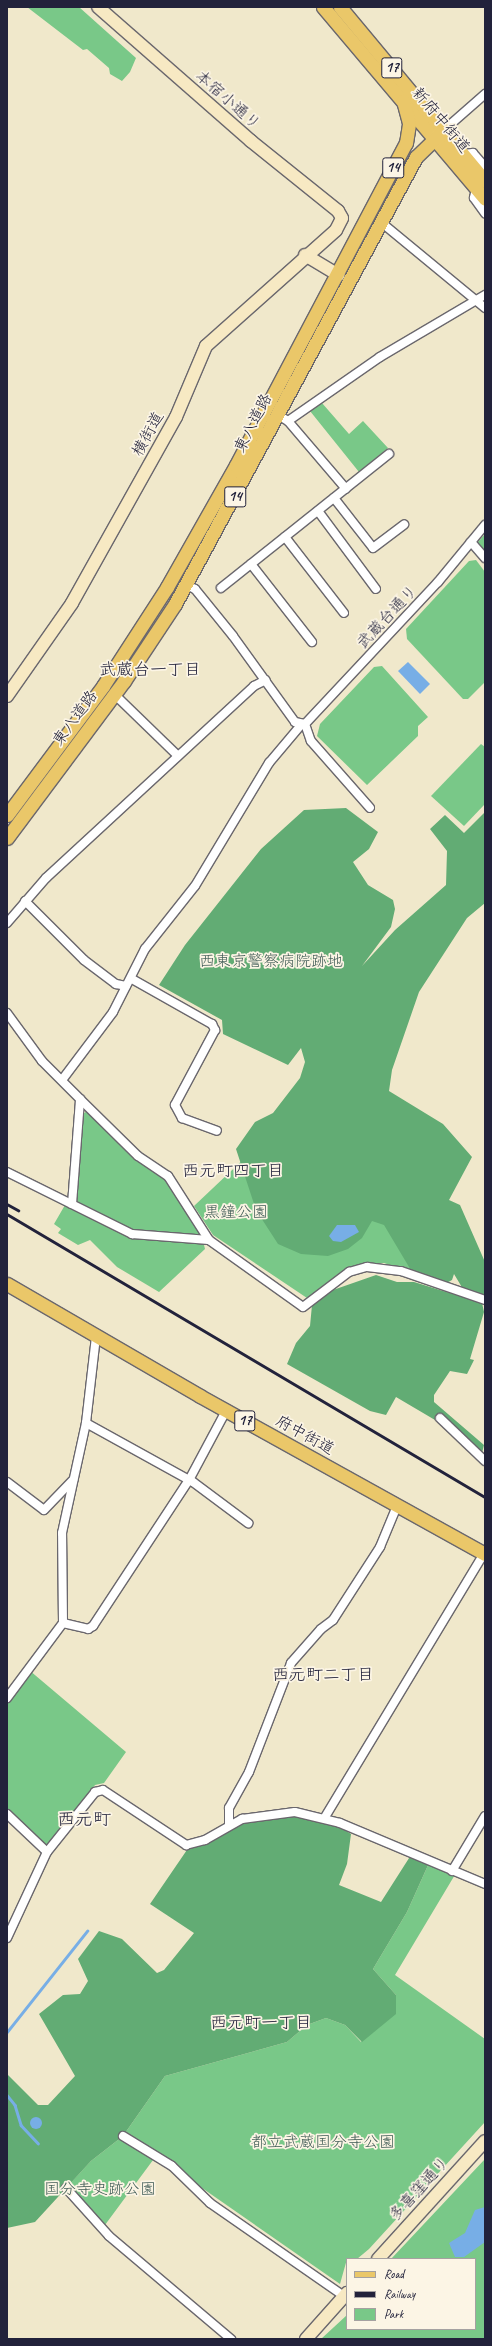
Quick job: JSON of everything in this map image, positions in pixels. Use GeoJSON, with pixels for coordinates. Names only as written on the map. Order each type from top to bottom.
{"type":"FeatureCollection","features":[{"type":"Feature","properties":{"kind":"main road","name":"新府中街道"},"geometry":{"type":"LineString","coordinates":[[324,7],[403,101],[436,134],[481,185]]}},
{"type":"Feature","properties":{"kind":"main road","name":"新府中街道"},"geometry":{"type":"LineString","coordinates":[[340,7],[436,134],[463,154],[481,185],[485,199]]}},
{"type":"Feature","properties":{"kind":"main road","name":"東八道路"},"geometry":{"type":"LineString","coordinates":[[8,810],[118,662],[188,550],[362,231],[407,138],[408,118],[403,101]]}},
{"type":"Feature","properties":{"kind":"main road","name":"東八道路"},"geometry":{"type":"LineString","coordinates":[[362,231],[374,217],[407,153],[436,134]]}},
{"type":"Feature","properties":{"kind":"main road","name":"東八道路"},"geometry":{"type":"LineString","coordinates":[[7,838],[114,694],[175,604],[238,491],[276,414],[419,153],[436,134]]}},
{"type":"Feature","properties":{"kind":"main road"},"geometry":{"type":"LineString","coordinates":[[188,550],[189,557],[196,557],[238,491]]}},
{"type":"Feature","properties":{"kind":"main road"},"geometry":{"type":"LineString","coordinates":[[118,662],[167,598],[175,596],[175,604]]}},
{"type":"Feature","properties":{"kind":"main road","name":"府中街道"},"geometry":{"type":"LineString","coordinates":[[7,1284],[226,1411],[484,1554]]}},
{"type":"Feature","properties":{"kind":"street","name":"本宿小通り"},"geometry":{"type":"LineString","coordinates":[[98,7],[251,141],[341,214]]}},
{"type":"Feature","properties":{"kind":"street"},"geometry":{"type":"LineString","coordinates":[[436,134],[485,94]]}},
{"type":"Feature","properties":{"kind":"street"},"geometry":{"type":"LineString","coordinates":[[463,154],[473,153],[485,167]]}},
{"type":"Feature","properties":{"kind":"street"},"geometry":{"type":"LineString","coordinates":[[481,185],[474,198],[485,213]]}},
{"type":"Feature","properties":{"kind":"street","name":"横街道"},"geometry":{"type":"LineString","coordinates":[[7,696],[72,603],[176,417],[206,346],[305,255],[336,230],[341,214]]}},
{"type":"Feature","properties":{"kind":"street"},"geometry":{"type":"LineString","coordinates":[[382,223],[473,302],[485,308]]}},
{"type":"Feature","properties":{"kind":"street"},"geometry":{"type":"LineString","coordinates":[[305,255],[338,275]]}},
{"type":"Feature","properties":{"kind":"street"},"geometry":{"type":"LineString","coordinates":[[288,421],[380,357],[485,295]]}},
{"type":"Feature","properties":{"kind":"street"},"geometry":{"type":"LineString","coordinates":[[276,414],[288,421],[346,489]]}},
{"type":"Feature","properties":{"kind":"street"},"geometry":{"type":"LineString","coordinates":[[221,588],[389,454]]}},
{"type":"Feature","properties":{"kind":"street"},"geometry":{"type":"LineString","coordinates":[[334,498],[373,548],[404,525]]}},
{"type":"Feature","properties":{"kind":"street"},"geometry":{"type":"LineString","coordinates":[[318,511],[376,589]]}},
{"type":"Feature","properties":{"kind":"street","name":"武蔵台通り"},"geometry":{"type":"LineString","coordinates":[[62,1080],[113,1012],[126,986],[132,979],[145,949],[195,886],[269,764],[485,525]]}},
{"type":"Feature","properties":{"kind":"street"},"geometry":{"type":"LineString","coordinates":[[285,537],[344,613]]}},
{"type":"Feature","properties":{"kind":"street"},"geometry":{"type":"LineString","coordinates":[[471,542],[485,558]]}},
{"type":"Feature","properties":{"kind":"street"},"geometry":{"type":"LineString","coordinates":[[251,564],[312,642]]}},
{"type":"Feature","properties":{"kind":"street"},"geometry":{"type":"LineString","coordinates":[[187,584],[211,609],[266,680],[295,722],[303,725],[311,741],[370,808]]}},
{"type":"Feature","properties":{"kind":"street"},"geometry":{"type":"LineString","coordinates":[[7,924],[25,901],[178,756],[254,686],[266,680]]}},
{"type":"Feature","properties":{"kind":"street"},"geometry":{"type":"LineString","coordinates":[[114,694],[178,756]]}},
{"type":"Feature","properties":{"kind":"street"},"geometry":{"type":"LineString","coordinates":[[8,810],[21,820]]}},
{"type":"Feature","properties":{"kind":"street"},"geometry":{"type":"LineString","coordinates":[[25,901],[84,960],[116,984],[126,986]]}},
{"type":"Feature","properties":{"kind":"street"},"geometry":{"type":"LineString","coordinates":[[132,979],[212,1024],[215,1030],[175,1105],[182,1118],[217,1131]]}},
{"type":"Feature","properties":{"kind":"street"},"geometry":{"type":"LineString","coordinates":[[7,1014],[62,1080],[80,1099],[138,1156],[168,1176],[209,1240],[303,1307],[349,1272],[367,1267],[401,1271],[485,1300]]}},
{"type":"Feature","properties":{"kind":"street"},"geometry":{"type":"LineString","coordinates":[[72,1204],[80,1099]]}},
{"type":"Feature","properties":{"kind":"street"},"geometry":{"type":"LineString","coordinates":[[7,1172],[132,1234],[209,1240]]}},
{"type":"Feature","properties":{"kind":"street"},"geometry":{"type":"LineString","coordinates":[[7,1698],[63,1623],[62,1533],[86,1423],[96,1336]]}},
{"type":"Feature","properties":{"kind":"street"},"geometry":{"type":"LineString","coordinates":[[63,1623],[88,1629],[93,1626],[189,1480],[217,1434],[226,1411]]}},
{"type":"Feature","properties":{"kind":"street"},"geometry":{"type":"LineString","coordinates":[[440,1418],[485,1461]]}},
{"type":"Feature","properties":{"kind":"street"},"geometry":{"type":"LineString","coordinates":[[86,1423],[189,1480],[248,1523]]}},
{"type":"Feature","properties":{"kind":"street"},"geometry":{"type":"LineString","coordinates":[[7,1482],[44,1510],[74,1479]]}},
{"type":"Feature","properties":{"kind":"street"},"geometry":{"type":"LineString","coordinates":[[229,1825],[229,1808],[249,1772],[291,1663],[321,1629],[334,1620],[380,1547],[397,1506]]}},
{"type":"Feature","properties":{"kind":"street"},"geometry":{"type":"LineString","coordinates":[[325,1818],[484,1554]]}},
{"type":"Feature","properties":{"kind":"street"},"geometry":{"type":"LineString","coordinates":[[8,1933],[47,1852],[96,1792],[103,1790],[186,1845],[205,1840],[229,1825],[273,1812],[325,1818],[485,1884]]}},
{"type":"Feature","properties":{"kind":"street"},"geometry":{"type":"LineString","coordinates":[[7,1814],[47,1852]]}},
{"type":"Feature","properties":{"kind":"street"},"geometry":{"type":"LineString","coordinates":[[452,1871],[485,1816]]}},
{"type":"Feature","properties":{"kind":"street"},"geometry":{"type":"LineString","coordinates":[[123,2136],[172,2166],[217,2207],[346,2294],[306,2339]]}},
{"type":"Feature","properties":{"kind":"street","name":"多喜窪通り"},"geometry":{"type":"LineString","coordinates":[[379,2258],[485,2141]]}},
{"type":"Feature","properties":{"kind":"street"},"geometry":{"type":"LineString","coordinates":[[66,2188],[105,2232],[231,2339]]}},
{"type":"Feature","properties":{"kind":"green space"},"geometry":{"type":"Polygon","coordinates":[[[27,7],[79,7],[136,58],[130,72],[122,81],[110,74],[109,68],[87,49],[83,50],[27,7]]]}},
{"type":"Feature","properties":{"kind":"green space"},"geometry":{"type":"Polygon","coordinates":[[[322,403],[349,434],[363,421],[388,448],[359,472],[310,411],[322,403]]]}},
{"type":"Feature","properties":{"kind":"green space"},"geometry":{"type":"Polygon","coordinates":[[[485,534],[485,552],[477,543],[485,534]]]}},
{"type":"Feature","properties":{"kind":"green space"},"geometry":{"type":"Polygon","coordinates":[[[476,560],[485,572],[485,682],[468,699],[463,699],[407,639],[406,629],[469,561],[476,560]]]}},
{"type":"Feature","properties":{"kind":"green space"},"geometry":{"type":"Polygon","coordinates":[[[382,666],[428,717],[418,726],[418,736],[367,785],[317,736],[320,724],[374,667],[382,666]]]}},
{"type":"Feature","properties":{"kind":"green space"},"geometry":{"type":"Polygon","coordinates":[[[481,744],[485,747],[485,804],[464,826],[431,796],[481,744]]]}},
{"type":"Feature","properties":{"kind":"green space","name":"西東京警察病院跡地"},"geometry":{"type":"Polygon","coordinates":[[[346,808],[378,832],[369,849],[353,862],[368,885],[393,900],[395,909],[391,927],[362,966],[395,930],[446,885],[447,851],[430,829],[445,815],[464,833],[485,812],[485,903],[467,918],[419,992],[392,1070],[389,1091],[443,1124],[472,1157],[449,1200],[460,1205],[485,1262],[485,1297],[463,1289],[454,1274],[452,1280],[441,1286],[412,1272],[384,1225],[372,1221],[362,1238],[348,1249],[328,1256],[301,1254],[278,1244],[256,1210],[236,1149],[255,1122],[273,1113],[300,1078],[305,1062],[301,1048],[288,1065],[223,1034],[222,1020],[159,985],[185,945],[261,849],[304,810],[346,808]]]}},
{"type":"Feature","properties":{"kind":"green space"},"geometry":{"type":"Polygon","coordinates":[[[88,1110],[143,1165],[165,1178],[201,1233],[205,1249],[159,1292],[117,1267],[90,1240],[78,1245],[58,1233],[61,1229],[54,1224],[65,1205],[74,1209],[82,1115],[88,1110]]]}},
{"type":"Feature","properties":{"kind":"green space","name":"黒鐘公園"},"geometry":{"type":"Polygon","coordinates":[[[249,1154],[385,1214],[434,1280],[384,1263],[365,1264],[346,1269],[307,1298],[213,1235],[194,1206],[249,1154]]]}},
{"type":"Feature","properties":{"kind":"green space"},"geometry":{"type":"Polygon","coordinates":[[[376,1275],[397,1282],[414,1282],[482,1303],[484,1312],[470,1359],[474,1360],[467,1374],[450,1371],[434,1395],[434,1402],[484,1445],[482,1453],[447,1422],[435,1420],[396,1397],[386,1415],[370,1411],[287,1364],[296,1343],[310,1326],[312,1305],[333,1290],[376,1275]]]}},
{"type":"Feature","properties":{"kind":"green space"},"geometry":{"type":"Polygon","coordinates":[[[29,1670],[126,1752],[104,1783],[95,1785],[56,1840],[47,1846],[7,1812],[7,1698],[29,1670]]]}},
{"type":"Feature","properties":{"kind":"green space"},"geometry":{"type":"Polygon","coordinates":[[[273,1812],[325,1817],[351,1834],[347,1864],[339,1885],[381,1902],[411,1855],[429,1863],[407,1912],[373,1969],[396,1995],[396,2014],[362,2042],[345,2025],[326,2018],[307,2025],[287,2042],[165,2076],[123,2136],[91,2161],[35,2222],[7,2228],[7,2074],[38,2105],[48,2105],[75,2076],[39,2014],[63,1995],[80,1994],[88,1981],[78,1959],[99,1931],[122,1939],[157,1973],[164,1970],[194,1933],[150,1904],[191,1844],[229,1825],[273,1812]]]}},
{"type":"Feature","properties":{"kind":"green space","name":"都立武蔵国分寺公園"},"geometry":{"type":"Polygon","coordinates":[[[429,1863],[456,1873],[395,1975],[485,2039],[485,2122],[369,2249],[358,2258],[346,2258],[340,2284],[156,2156],[102,2229],[66,2188],[91,2161],[123,2136],[165,2076],[287,2042],[307,2025],[326,2018],[345,2025],[361,2042],[396,1995],[373,1969],[407,1912],[429,1863]]]}},
{"type":"Feature","properties":{"kind":"green space"},"geometry":{"type":"Polygon","coordinates":[[[485,2159],[485,2339],[321,2339],[346,2316],[346,2330],[476,2330],[476,2258],[392,2258],[485,2159]]]}},
{"type":"Feature","properties":{"kind":"water"},"geometry":{"type":"Polygon","coordinates":[[[408,662],[430,684],[420,694],[398,671],[408,662]]]}},
{"type":"Feature","properties":{"kind":"water"},"geometry":{"type":"Polygon","coordinates":[[[337,1225],[355,1225],[359,1232],[341,1242],[333,1241],[329,1236],[337,1225]]]}},
{"type":"Feature","properties":{"kind":"water"},"geometry":{"type":"Polygon","coordinates":[[[34,2117],[38,2117],[42,2123],[38,2129],[34,2129],[30,2125],[30,2121],[34,2117]]]}},
{"type":"Feature","properties":{"kind":"water"},"geometry":{"type":"Polygon","coordinates":[[[485,2207],[485,2242],[464,2257],[455,2257],[449,2243],[465,2233],[475,2210],[485,2207]]]}},
{"type":"Feature","properties":{"kind":"waterway"},"geometry":{"type":"LineString","coordinates":[[7,2032],[87,1931]]}},
{"type":"Feature","properties":{"kind":"waterway"},"geometry":{"type":"LineString","coordinates":[[7,2095],[15,2105],[21,2125],[38,2143]]}},
{"type":"Feature","properties":{"kind":"railway"},"geometry":{"type":"LineString","coordinates":[[7,1204],[18,1210]]}},
{"type":"Feature","properties":{"kind":"railway"},"geometry":{"type":"LineString","coordinates":[[7,1214],[485,1497]]}},
{"type":"Feature","properties":{"kind":"district","name":"武蔵台一丁目"},"geometry":{"type":"Point","coordinates":[150,670]}},
{"type":"Feature","properties":{"kind":"district","name":"西元町四丁目"},"geometry":{"type":"Point","coordinates":[233,1171]}},
{"type":"Feature","properties":{"kind":"district","name":"西元町二丁目"},"geometry":{"type":"Point","coordinates":[323,1675]}},
{"type":"Feature","properties":{"kind":"district","name":"西元町"},"geometry":{"type":"Point","coordinates":[84,1819]}},
{"type":"Feature","properties":{"kind":"district","name":"西元町一丁目"},"geometry":{"type":"Point","coordinates":[261,2023]}},
{"type":"Feature","properties":{"kind":"park label","name":"国分寺史跡公園"},"geometry":{"type":"Point","coordinates":[100,2189]}}]}
